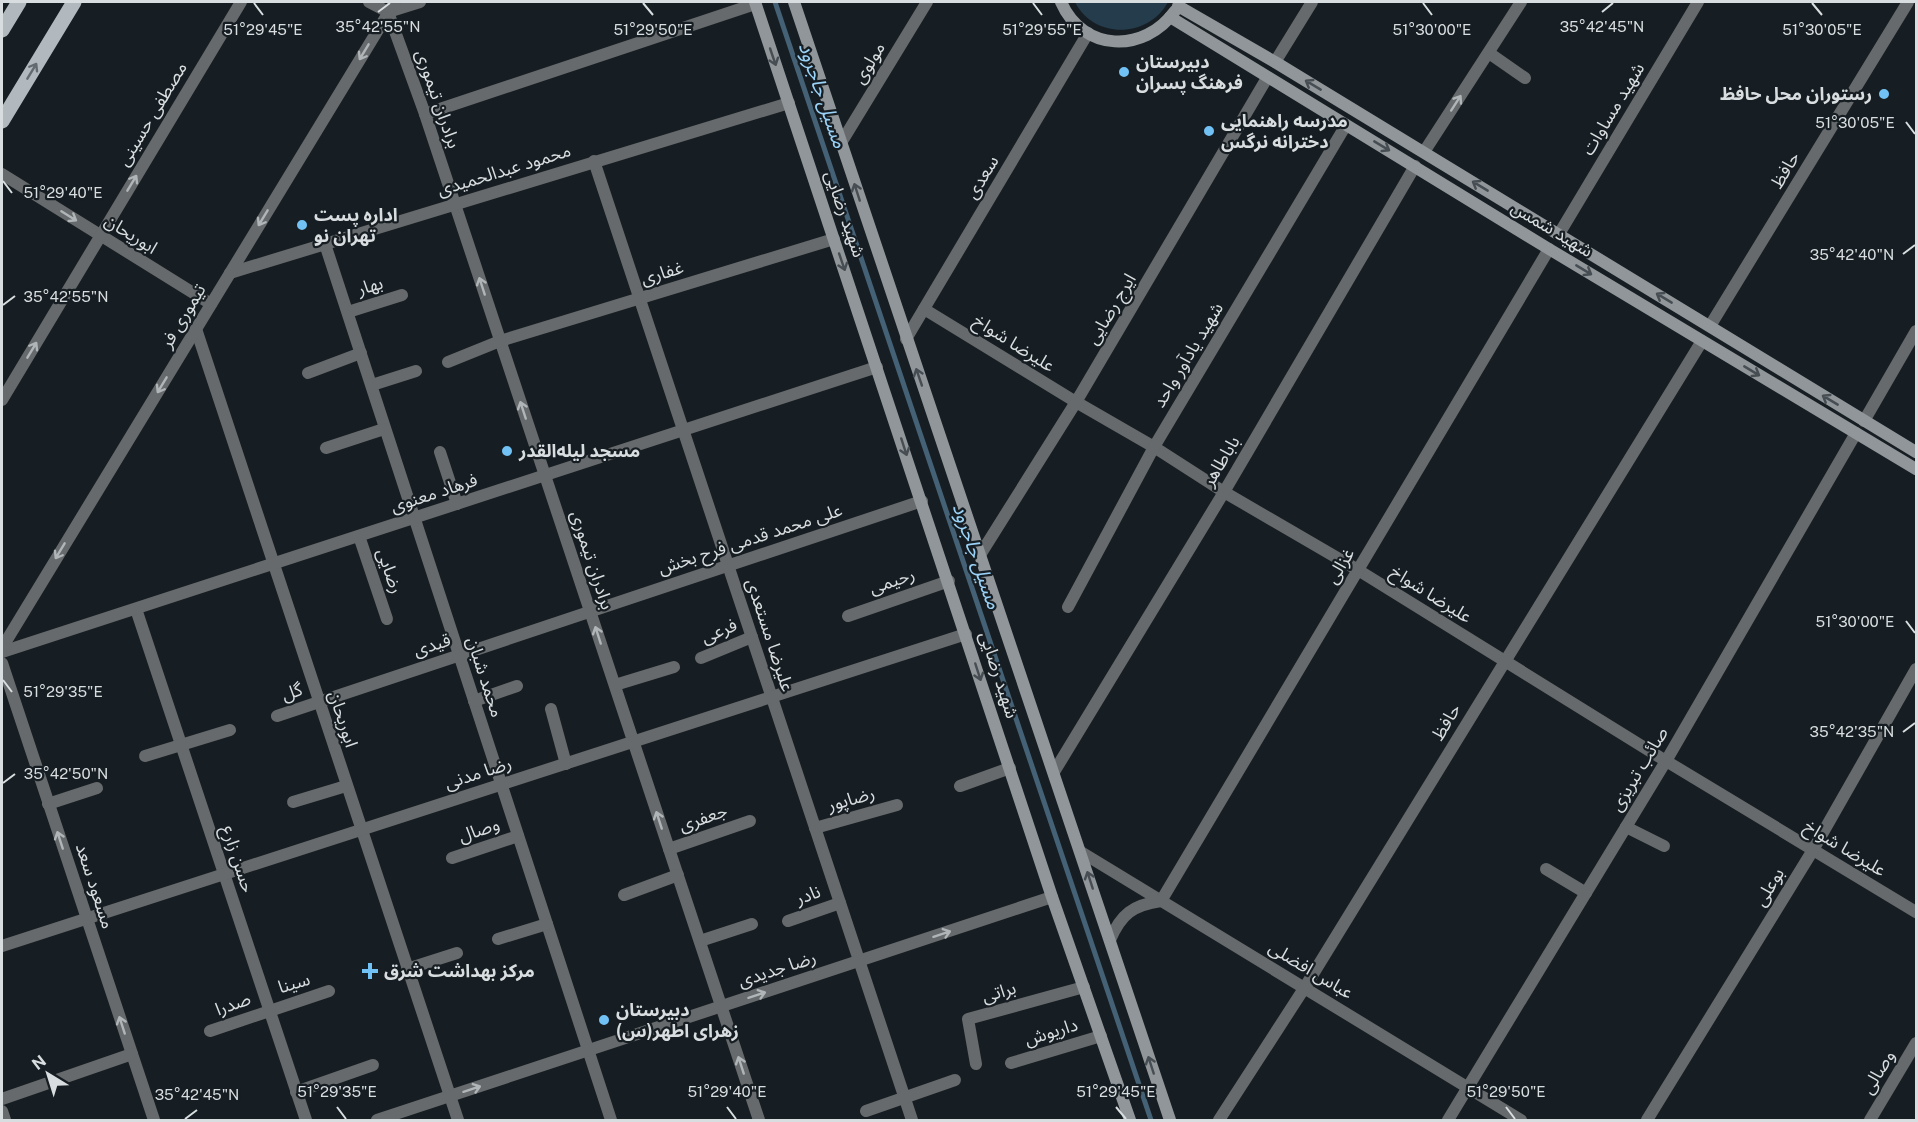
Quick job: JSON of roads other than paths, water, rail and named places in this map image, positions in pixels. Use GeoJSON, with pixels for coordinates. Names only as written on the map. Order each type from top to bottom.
{"type":"FeatureCollection","features":[{"type":"Feature","properties":{"kind":"main road"},"geometry":{"type":"LineString","coordinates":[[2,30],[18,2]]}},
{"type":"Feature","properties":{"kind":"main road"},"geometry":{"type":"LineString","coordinates":[[2,121],[74,2]]}},
{"type":"Feature","properties":{"kind":"main road","name":"شهید رضایی"},"geometry":{"type":"LineString","coordinates":[[794,2],[1170,1120]]}},
{"type":"Feature","properties":{"kind":"main road"},"geometry":{"type":"LineString","coordinates":[[1061,2],[1072,21],[1088,33],[1107,41],[1127,42],[1146,37],[1163,26],[1179,4]]}},
{"type":"Feature","properties":{"kind":"main road","name":"شهید رضایی"},"geometry":{"type":"LineString","coordinates":[[755,3],[878,367],[1052,897],[1130,1120]]}},
{"type":"Feature","properties":{"kind":"main road","name":"شهید شمس"},"geometry":{"type":"LineString","coordinates":[[1179,4],[1917,452]]}},
{"type":"Feature","properties":{"kind":"main road","name":"شهید شمس"},"geometry":{"type":"LineString","coordinates":[[1170,17],[1549,249],[1917,469]]}},
{"type":"Feature","properties":{"kind":"main road"},"geometry":{"type":"LineString","coordinates":[[1702,341],[1710,326]]}},
{"type":"Feature","properties":{"kind":"street","name":"مصطفی حسینی"},"geometry":{"type":"LineString","coordinates":[[2,400],[242,2]]}},
{"type":"Feature","properties":{"kind":"street"},"geometry":{"type":"LineString","coordinates":[[369,2],[391,7],[420,2]]}},
{"type":"Feature","properties":{"kind":"street","name":"مولوی"},"geometry":{"type":"LineString","coordinates":[[841,143],[927,2]]}},
{"type":"Feature","properties":{"kind":"street"},"geometry":{"type":"LineString","coordinates":[[1275,62],[1312,2]]}},
{"type":"Feature","properties":{"kind":"street"},"geometry":{"type":"LineString","coordinates":[[1424,152],[1521,2]]}},
{"type":"Feature","properties":{"kind":"street","name":"شهید مساوات"},"geometry":{"type":"LineString","coordinates":[[1559,234],[1698,2]]}},
{"type":"Feature","properties":{"kind":"street","name":"حافظ"},"geometry":{"type":"LineString","coordinates":[[1710,326],[1908,2]]}},
{"type":"Feature","properties":{"kind":"street"},"geometry":{"type":"LineString","coordinates":[[425,114],[755,3]]}},
{"type":"Feature","properties":{"kind":"street","name":"برادران تیموری"},"geometry":{"type":"LineString","coordinates":[[391,7],[759,1120]]}},
{"type":"Feature","properties":{"kind":"street","name":"تیموری فر"},"geometry":{"type":"LineString","coordinates":[[2,650],[391,7]]}},
{"type":"Feature","properties":{"kind":"street","name":"سعدی"},"geometry":{"type":"LineString","coordinates":[[906,339],[1088,33]]}},
{"type":"Feature","properties":{"kind":"street"},"geometry":{"type":"LineString","coordinates":[[1488,53],[1525,78]]}},
{"type":"Feature","properties":{"kind":"street","name":"ایرج رضایی"},"geometry":{"type":"LineString","coordinates":[[980,555],[1076,402],[1267,78]]}},
{"type":"Feature","properties":{"kind":"street","name":"محمود عبدالحمیدی"},"geometry":{"type":"LineString","coordinates":[[230,273],[789,103]]}},
{"type":"Feature","properties":{"kind":"street","name":"شهید یادآور واحد"},"geometry":{"type":"LineString","coordinates":[[1068,607],[1154,447],[1346,125]]}},
{"type":"Feature","properties":{"kind":"street","name":"علیرضا مستعدی"},"geometry":{"type":"LineString","coordinates":[[594,161],[912,1120]]}},
{"type":"Feature","properties":{"kind":"street","name":"باباطاهر"},"geometry":{"type":"LineString","coordinates":[[1054,772],[1224,492],[1415,166]]}},
{"type":"Feature","properties":{"kind":"street","name":"ابوریحان"},"geometry":{"type":"LineString","coordinates":[[2,174],[211,304]]}},
{"type":"Feature","properties":{"kind":"street","name":"غفاری"},"geometry":{"type":"LineString","coordinates":[[448,362],[500,341],[834,239]]}},
{"type":"Feature","properties":{"kind":"street","name":"محمد شبان"},"geometry":{"type":"LineString","coordinates":[[326,244],[384,429],[611,1120]]}},
{"type":"Feature","properties":{"kind":"street","name":"غزالی"},"geometry":{"type":"LineString","coordinates":[[1161,901],[1549,249]]}},
{"type":"Feature","properties":{"kind":"street","name":"بهار"},"geometry":{"type":"LineString","coordinates":[[348,312],[402,295]]}},
{"type":"Feature","properties":{"kind":"street","name":"علیرضا شواخ"},"geometry":{"type":"LineString","coordinates":[[924,309],[1154,447],[1224,492],[1358,570],[1504,662],[1917,912]]}},
{"type":"Feature","properties":{"kind":"street","name":"ابوریحان"},"geometry":{"type":"LineString","coordinates":[[196,329],[458,1120]]}},
{"type":"Feature","properties":{"kind":"street"},"geometry":{"type":"LineString","coordinates":[[1864,421],[1917,331]]}},
{"type":"Feature","properties":{"kind":"street","name":"حافظ"},"geometry":{"type":"LineString","coordinates":[[1219,1120],[1305,987],[1702,341]]}},
{"type":"Feature","properties":{"kind":"street"},"geometry":{"type":"LineString","coordinates":[[308,373],[361,353]]}},
{"type":"Feature","properties":{"kind":"street","name":"فرهاد معنوی"},"geometry":{"type":"LineString","coordinates":[[2,650],[136,609],[878,367]]}},
{"type":"Feature","properties":{"kind":"street"},"geometry":{"type":"LineString","coordinates":[[372,386],[416,371]]}},
{"type":"Feature","properties":{"kind":"street"},"geometry":{"type":"LineString","coordinates":[[326,448],[384,429]]}},
{"type":"Feature","properties":{"kind":"street","name":"صائب تبریزی"},"geometry":{"type":"LineString","coordinates":[[1448,1120],[1666,761],[1856,433]]}},
{"type":"Feature","properties":{"kind":"street"},"geometry":{"type":"LineString","coordinates":[[440,452],[457,504]]}},
{"type":"Feature","properties":{"kind":"street","name":"علی محمد قدمی فرح بخش"},"geometry":{"type":"LineString","coordinates":[[590,612],[922,501]]}},
{"type":"Feature","properties":{"kind":"street","name":"رضایی"},"geometry":{"type":"LineString","coordinates":[[359,536],[387,619]]}},
{"type":"Feature","properties":{"kind":"street","name":"رحیمی"},"geometry":{"type":"LineString","coordinates":[[848,616],[949,581]]}},
{"type":"Feature","properties":{"kind":"street","name":"حسن زارع"},"geometry":{"type":"LineString","coordinates":[[136,609],[306,1120]]}},
{"type":"Feature","properties":{"kind":"street","name":"قیدی"},"geometry":{"type":"LineString","coordinates":[[319,702],[590,612]]}},
{"type":"Feature","properties":{"kind":"street","name":"رضا مدنی"},"geometry":{"type":"LineString","coordinates":[[2,946],[966,634]]}},
{"type":"Feature","properties":{"kind":"street","name":"فرعی"},"geometry":{"type":"LineString","coordinates":[[701,658],[752,637]]}},
{"type":"Feature","properties":{"kind":"street","name":"مسعود سعد"},"geometry":{"type":"LineString","coordinates":[[2,663],[154,1120]]}},
{"type":"Feature","properties":{"kind":"street"},"geometry":{"type":"LineString","coordinates":[[615,685],[674,667]]}},
{"type":"Feature","properties":{"kind":"street","name":"بوعلی"},"geometry":{"type":"LineString","coordinates":[[1647,1120],[1813,850],[1917,669]]}},
{"type":"Feature","properties":{"kind":"street"},"geometry":{"type":"LineString","coordinates":[[474,701],[517,686]]}},
{"type":"Feature","properties":{"kind":"street","name":"گل"},"geometry":{"type":"LineString","coordinates":[[277,716],[319,702]]}},
{"type":"Feature","properties":{"kind":"street"},"geometry":{"type":"LineString","coordinates":[[551,710],[566,764]]}},
{"type":"Feature","properties":{"kind":"street"},"geometry":{"type":"LineString","coordinates":[[145,756],[230,730]]}},
{"type":"Feature","properties":{"kind":"street"},"geometry":{"type":"LineString","coordinates":[[960,786],[1010,768]]}},
{"type":"Feature","properties":{"kind":"street"},"geometry":{"type":"LineString","coordinates":[[292,802],[346,786]]}},
{"type":"Feature","properties":{"kind":"street"},"geometry":{"type":"LineString","coordinates":[[48,804],[97,788]]}},
{"type":"Feature","properties":{"kind":"street","name":"رضاپور"},"geometry":{"type":"LineString","coordinates":[[815,828],[897,805]]}},
{"type":"Feature","properties":{"kind":"street","name":"جعفری"},"geometry":{"type":"LineString","coordinates":[[669,849],[750,821]]}},
{"type":"Feature","properties":{"kind":"street"},"geometry":{"type":"LineString","coordinates":[[1626,826],[1664,846]]}},
{"type":"Feature","properties":{"kind":"street","name":"وصال"},"geometry":{"type":"LineString","coordinates":[[452,858],[518,836]]}},
{"type":"Feature","properties":{"kind":"street","name":"عباس افضلی"},"geometry":{"type":"LineString","coordinates":[[1081,852],[1521,1120]]}},
{"type":"Feature","properties":{"kind":"street"},"geometry":{"type":"LineString","coordinates":[[1546,869],[1586,892]]}},
{"type":"Feature","properties":{"kind":"street"},"geometry":{"type":"LineString","coordinates":[[624,896],[678,875]]}},
{"type":"Feature","properties":{"kind":"street","name":"رضا جدیدی"},"geometry":{"type":"LineString","coordinates":[[377,1120],[1052,897]]}},
{"type":"Feature","properties":{"kind":"street"},"geometry":{"type":"LineString","coordinates":[[1110,940],[1117,924],[1129,911],[1144,903],[1161,901]]}},
{"type":"Feature","properties":{"kind":"street","name":"نادر"},"geometry":{"type":"LineString","coordinates":[[788,921],[840,903]]}},
{"type":"Feature","properties":{"kind":"street"},"geometry":{"type":"LineString","coordinates":[[498,939],[547,924]]}},
{"type":"Feature","properties":{"kind":"street"},"geometry":{"type":"LineString","coordinates":[[700,941],[752,924]]}},
{"type":"Feature","properties":{"kind":"street"},"geometry":{"type":"LineString","coordinates":[[407,969],[457,953]]}},
{"type":"Feature","properties":{"kind":"street","name":"براتی"},"geometry":{"type":"LineString","coordinates":[[976,1064],[968,1019],[1084,987]]}},
{"type":"Feature","properties":{"kind":"street","name":"سینا"},"geometry":{"type":"LineString","coordinates":[[269,1010],[329,991]]}},
{"type":"Feature","properties":{"kind":"street","name":"صدرا"},"geometry":{"type":"LineString","coordinates":[[210,1031],[269,1010]]}},
{"type":"Feature","properties":{"kind":"street","name":"داریوش"},"geometry":{"type":"LineString","coordinates":[[1011,1063],[1101,1036]]}},
{"type":"Feature","properties":{"kind":"street","name":"وصالی"},"geometry":{"type":"LineString","coordinates":[[1870,1120],[1917,1043]]}},
{"type":"Feature","properties":{"kind":"street"},"geometry":{"type":"LineString","coordinates":[[2,1099],[132,1054]]}},
{"type":"Feature","properties":{"kind":"street"},"geometry":{"type":"LineString","coordinates":[[296,1092],[373,1065]]}},
{"type":"Feature","properties":{"kind":"street"},"geometry":{"type":"LineString","coordinates":[[866,1111],[955,1080]]}},
{"type":"Feature","properties":{"kind":"street"},"geometry":{"type":"LineString","coordinates":[[2,1111],[4,1120]]}},
{"type":"Feature","properties":{"kind":"waterway","name":"مسیل جاجرود"},"geometry":{"type":"LineString","coordinates":[[775,2],[1151,1120]]}},
{"type":"Feature","properties":{"kind":"place","name":"دبیرستان فرهنگ پسران"},"geometry":{"type":"Point","coordinates":[1124,72]}},
{"type":"Feature","properties":{"kind":"place","name":"رستوران محل حافظ"},"geometry":{"type":"Point","coordinates":[1884,94]}},
{"type":"Feature","properties":{"kind":"place","name":"مدرسه راهنمایی دخترانه نرگس"},"geometry":{"type":"Point","coordinates":[1209,131]}},
{"type":"Feature","properties":{"kind":"place","name":"اداره پست تهران نو"},"geometry":{"type":"Point","coordinates":[302,225]}},
{"type":"Feature","properties":{"kind":"place","name":"مسجد لیله‌القدر"},"geometry":{"type":"Point","coordinates":[507,451]}},
{"type":"Feature","properties":{"kind":"place","name":"مرکز بهداشت شرق"},"geometry":{"type":"Point","coordinates":[370,971]}},
{"type":"Feature","properties":{"kind":"place","name":"دبیرستان زهرای اطهر(س)"},"geometry":{"type":"Point","coordinates":[604,1020]}}]}
